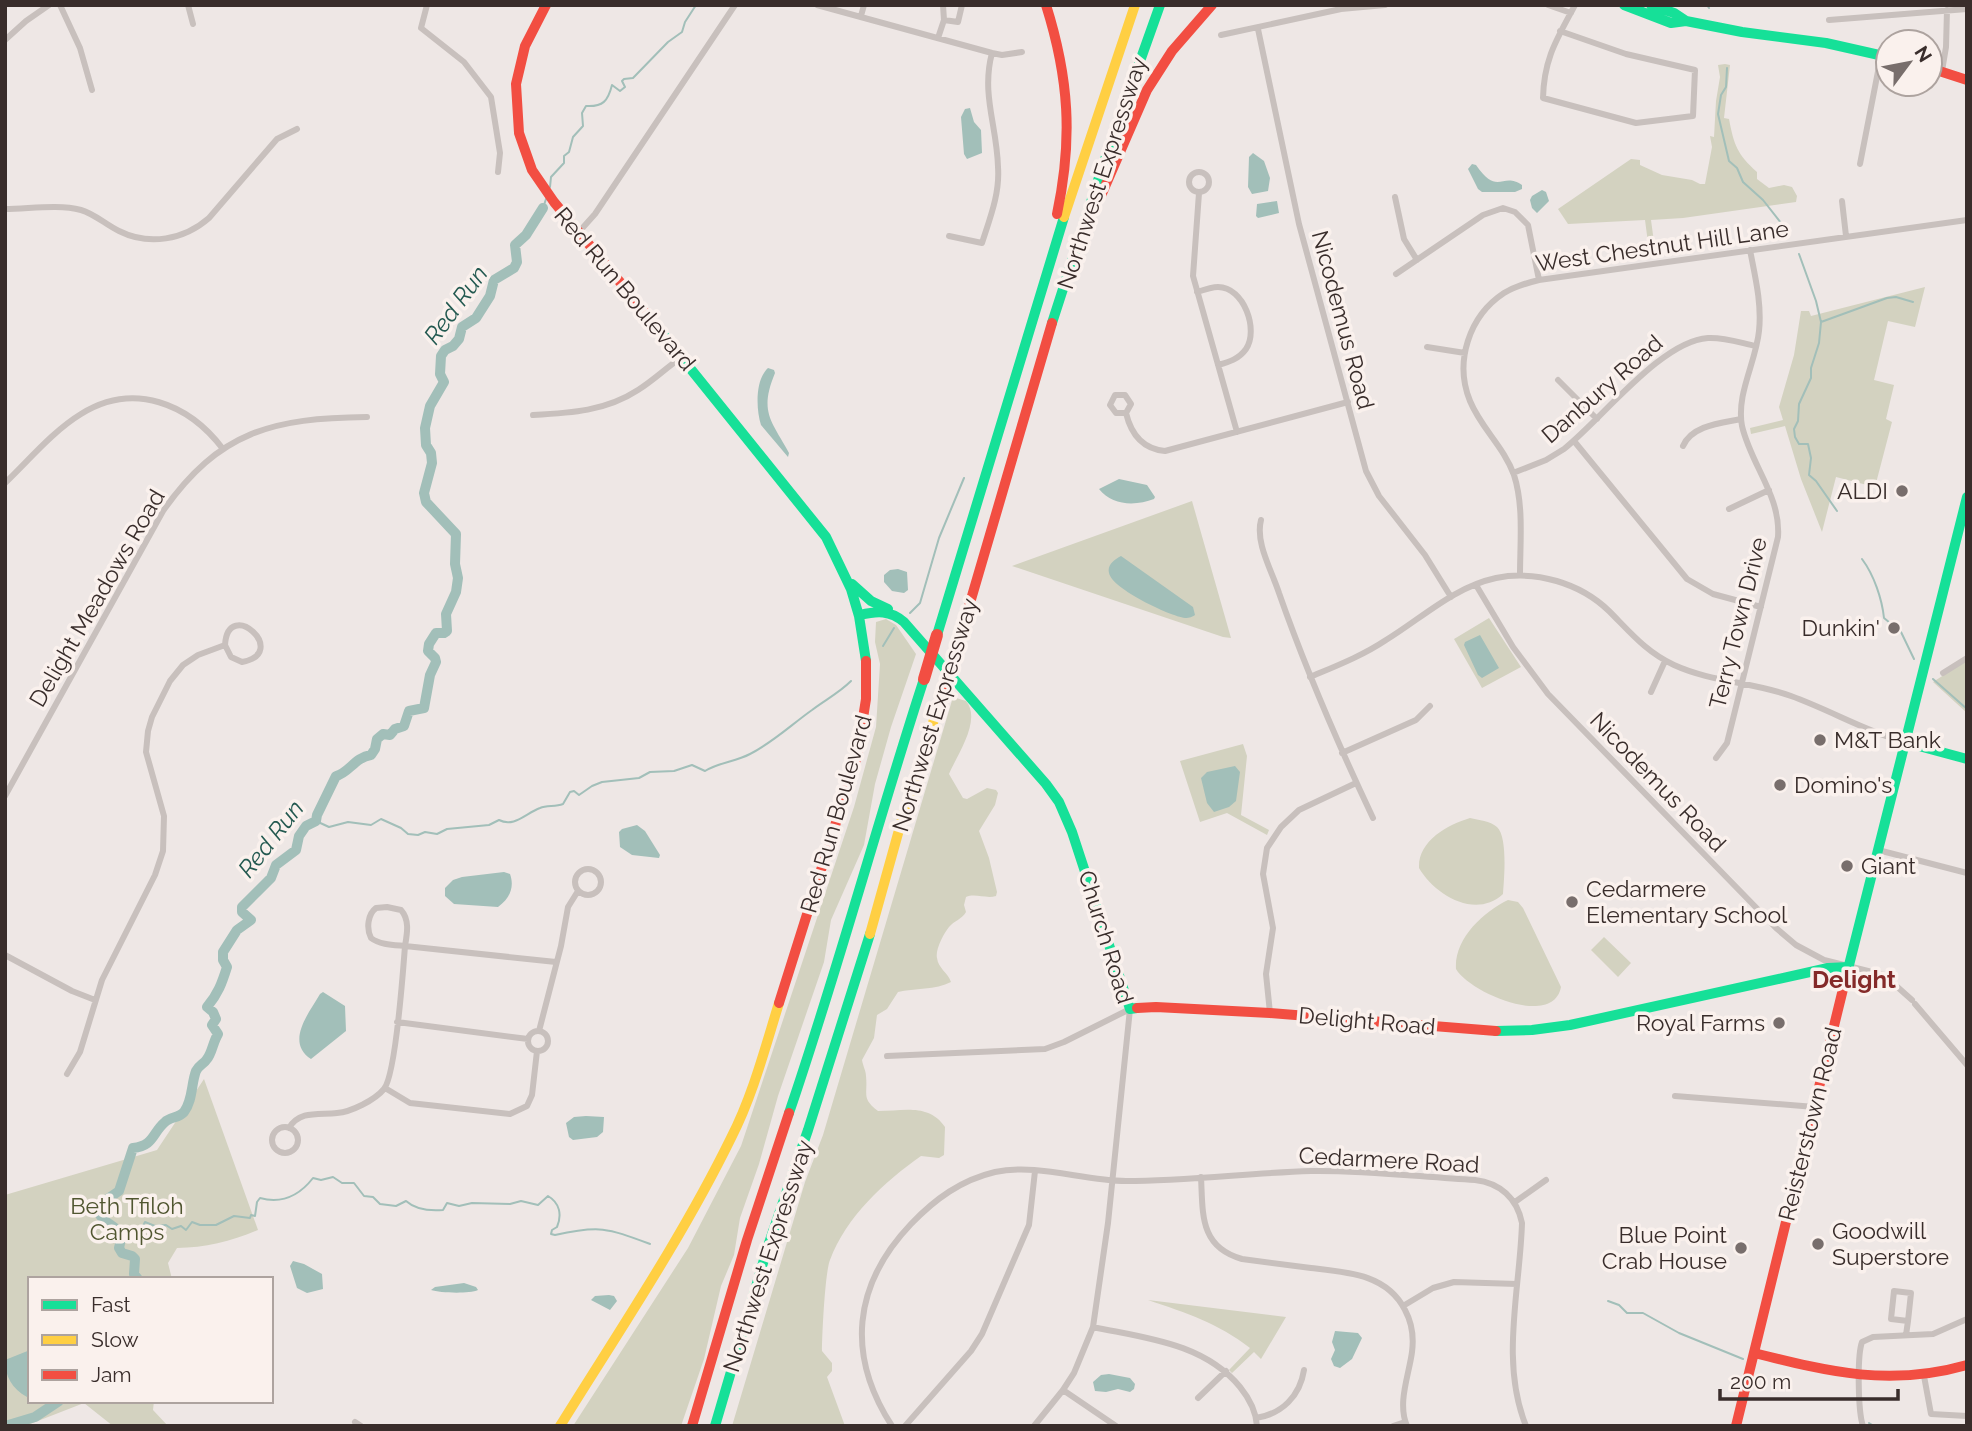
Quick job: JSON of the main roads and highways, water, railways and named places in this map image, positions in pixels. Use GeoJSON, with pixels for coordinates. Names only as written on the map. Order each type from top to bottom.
{"type":"FeatureCollection","features":[{"type":"Feature","properties":{"kind":"main road"},"geometry":{"type":"LineString","coordinates":[[1011,385],[1062,192],[1069,152],[1065,76],[1046,5]]}},
{"type":"Feature","properties":{"kind":"main road","name":"Northwest Expressway"},"geometry":{"type":"LineString","coordinates":[[692,1426],[747,1240],[811,1049],[1011,385],[1078,172],[1136,5]]}},
{"type":"Feature","properties":{"kind":"main road","name":"Northwest Expressway"},"geometry":{"type":"LineString","coordinates":[[715,1426],[768,1246],[869,940],[904,812],[955,654],[1053,323],[1130,83],[1160,5]]}},
{"type":"Feature","properties":{"kind":"main road"},"geometry":{"type":"LineString","coordinates":[[1053,323],[1099,200],[1147,90],[1172,51],[1212,5]]}},
{"type":"Feature","properties":{"kind":"main road"},"geometry":{"type":"LineString","coordinates":[[1624,5],[1671,23],[1686,20]]}},
{"type":"Feature","properties":{"kind":"main road"},"geometry":{"type":"LineString","coordinates":[[1651,5],[1686,20],[1742,32],[1826,43],[1874,54]]}},
{"type":"Feature","properties":{"kind":"main road","name":"Red Run Boulevard"},"geometry":{"type":"LineString","coordinates":[[544,7],[523,54],[515,96],[517,121],[532,170],[578,233],[819,527],[849,580],[860,615],[868,672],[862,737],[750,1096],[694,1209],[560,1426]]}},
{"type":"Feature","properties":{"kind":"main road"},"geometry":{"type":"LineString","coordinates":[[1944,71],[1967,73]]}},
{"type":"Feature","properties":{"kind":"main road"},"geometry":{"type":"LineString","coordinates":[[1944,73],[1967,80]]}},
{"type":"Feature","properties":{"kind":"main road","name":"Reisterstown Road"},"geometry":{"type":"LineString","coordinates":[[1736,1426],[1967,497]]}},
{"type":"Feature","properties":{"kind":"main road","name":"Church Road"},"geometry":{"type":"LineString","coordinates":[[849,580],[866,598],[904,622],[1059,802],[1075,841],[1130,1009]]}},
{"type":"Feature","properties":{"kind":"main road"},"geometry":{"type":"LineString","coordinates":[[860,615],[879,611],[894,614]]}},
{"type":"Feature","properties":{"kind":"main road"},"geometry":{"type":"LineString","coordinates":[[1905,742],[1967,759]]}},
{"type":"Feature","properties":{"kind":"main road","name":"Delight Road"},"geometry":{"type":"LineString","coordinates":[[1130,1009],[1156,1007],[1270,1013],[1463,1029],[1532,1030],[1570,1025],[1828,968],[1849,967]]}},
{"type":"Feature","properties":{"kind":"main road"},"geometry":{"type":"LineString","coordinates":[[1754,1353],[1860,1376],[1889,1379],[1924,1376],[1967,1365]]}},
{"type":"Feature","properties":{"kind":"water"},"geometry":{"type":"Polygon","coordinates":[[[970,108],[974,122],[981,130],[982,153],[967,159],[964,154],[961,117],[965,109],[970,108]]]}},
{"type":"Feature","properties":{"kind":"water"},"geometry":{"type":"Polygon","coordinates":[[[1253,153],[1264,161],[1270,178],[1268,191],[1252,194],[1248,187],[1249,157],[1253,153]]]}},
{"type":"Feature","properties":{"kind":"water"},"geometry":{"type":"Polygon","coordinates":[[[1472,164],[1490,180],[1515,181],[1522,185],[1522,189],[1515,192],[1482,192],[1468,169],[1472,164]]]}},
{"type":"Feature","properties":{"kind":"water"},"geometry":{"type":"Polygon","coordinates":[[[1542,190],[1546,192],[1549,201],[1537,213],[1530,200],[1542,190]]]}},
{"type":"Feature","properties":{"kind":"water"},"geometry":{"type":"Polygon","coordinates":[[[1277,201],[1279,213],[1258,218],[1256,216],[1257,204],[1277,201]]]}},
{"type":"Feature","properties":{"kind":"water"},"geometry":{"type":"Polygon","coordinates":[[[768,368],[775,373],[768,397],[769,415],[789,453],[788,457],[761,425],[759,418],[759,387],[768,368]]]}},
{"type":"Feature","properties":{"kind":"water"},"geometry":{"type":"Polygon","coordinates":[[[1119,479],[1147,485],[1154,499],[1125,503],[1111,499],[1099,489],[1119,479]]]}},
{"type":"Feature","properties":{"kind":"water"},"geometry":{"type":"Polygon","coordinates":[[[1121,556],[1193,607],[1195,615],[1185,618],[1130,594],[1109,573],[1112,563],[1121,556]]]}},
{"type":"Feature","properties":{"kind":"water"},"geometry":{"type":"Polygon","coordinates":[[[890,570],[907,572],[908,590],[904,593],[892,591],[884,582],[884,575],[890,570]]]}},
{"type":"Feature","properties":{"kind":"water"},"geometry":{"type":"Polygon","coordinates":[[[1480,635],[1499,668],[1482,678],[1464,645],[1480,635]]]}},
{"type":"Feature","properties":{"kind":"water"},"geometry":{"type":"Polygon","coordinates":[[[1235,766],[1240,772],[1236,801],[1229,807],[1214,812],[1207,803],[1201,778],[1207,772],[1235,766]]]}},
{"type":"Feature","properties":{"kind":"water"},"geometry":{"type":"Polygon","coordinates":[[[637,825],[645,831],[660,855],[659,858],[632,855],[620,847],[619,832],[637,825]]]}},
{"type":"Feature","properties":{"kind":"water"},"geometry":{"type":"Polygon","coordinates":[[[504,872],[510,874],[511,888],[508,897],[498,907],[454,904],[445,896],[445,888],[453,880],[504,872]]]}},
{"type":"Feature","properties":{"kind":"water"},"geometry":{"type":"Polygon","coordinates":[[[323,992],[345,1006],[346,1031],[311,1059],[303,1052],[300,1036],[305,1018],[323,992]]]}},
{"type":"Feature","properties":{"kind":"water"},"geometry":{"type":"Polygon","coordinates":[[[574,1117],[604,1117],[603,1132],[597,1137],[573,1140],[569,1137],[566,1123],[574,1117]]]}},
{"type":"Feature","properties":{"kind":"water"},"geometry":{"type":"Polygon","coordinates":[[[293,1261],[322,1274],[323,1289],[307,1293],[297,1288],[290,1266],[293,1261]]]}},
{"type":"Feature","properties":{"kind":"water"},"geometry":{"type":"Polygon","coordinates":[[[464,1283],[478,1290],[454,1293],[431,1290],[435,1287],[464,1283]]]}},
{"type":"Feature","properties":{"kind":"water"},"geometry":{"type":"Polygon","coordinates":[[[595,1296],[614,1296],[617,1301],[610,1310],[591,1300],[595,1296]]]}},
{"type":"Feature","properties":{"kind":"water"},"geometry":{"type":"Polygon","coordinates":[[[1335,1331],[1358,1333],[1362,1338],[1352,1359],[1340,1368],[1334,1366],[1331,1359],[1335,1350],[1332,1342],[1335,1331]]]}},
{"type":"Feature","properties":{"kind":"water"},"geometry":{"type":"Polygon","coordinates":[[[28,1351],[28,1397],[10,1381],[5,1360],[28,1351]]]}},
{"type":"Feature","properties":{"kind":"water"},"geometry":{"type":"Polygon","coordinates":[[[1101,1375],[1130,1378],[1135,1384],[1134,1389],[1130,1392],[1118,1389],[1095,1391],[1093,1382],[1101,1375]]]}},
{"type":"Feature","properties":{"kind":"waterway"},"geometry":{"type":"LineString","coordinates":[[550,187],[551,177],[564,163],[564,156],[569,152],[573,137],[583,126],[582,113],[586,106],[604,102],[612,85],[620,91],[625,87],[622,81],[624,79],[633,78],[668,42],[682,32],[696,5]]}},
{"type":"Feature","properties":{"kind":"waterway"},"geometry":{"type":"LineString","coordinates":[[1727,68],[1726,87],[1721,95],[1718,114],[1729,161],[1737,168],[1743,182],[1763,200],[1789,233]]}},
{"type":"Feature","properties":{"kind":"waterway"},"geometry":{"type":"LineString","coordinates":[[543,208],[546,199]]}},
{"type":"Feature","properties":{"kind":"waterway","name":"Red Run"},"geometry":{"type":"LineString","coordinates":[[136,1277],[134,1274],[135,1259],[122,1253],[119,1248],[120,1235],[99,1213],[103,1202],[119,1191],[133,1148],[149,1142],[165,1122],[182,1114],[187,1107],[196,1071],[209,1057],[218,1034],[212,1025],[216,1019],[207,1007],[214,998],[227,967],[223,952],[237,930],[251,920],[242,912],[242,907],[271,878],[276,865],[296,850],[299,836],[306,826],[316,821],[336,776],[365,756],[371,755],[377,739],[383,734],[390,735],[395,729],[404,726],[409,711],[424,708],[430,675],[436,662],[428,651],[429,644],[436,633],[447,631],[446,614],[456,592],[458,578],[455,564],[456,534],[426,502],[424,493],[432,463],[431,453],[426,445],[425,428],[430,406],[444,382],[440,374],[441,356],[459,339],[462,327],[476,318],[490,296],[494,280],[514,268],[517,262],[515,245],[526,235],[543,208]]}},
{"type":"Feature","properties":{"kind":"waterway"},"geometry":{"type":"LineString","coordinates":[[1799,254],[1821,322],[1811,378],[1799,404],[1795,437],[1799,444],[1808,444],[1811,458],[1809,475],[1837,511]]}},
{"type":"Feature","properties":{"kind":"waterway"},"geometry":{"type":"LineString","coordinates":[[1821,322],[1887,298],[1896,297],[1913,302]]}},
{"type":"Feature","properties":{"kind":"waterway"},"geometry":{"type":"LineString","coordinates":[[910,613],[920,603],[939,538],[964,478]]}},
{"type":"Feature","properties":{"kind":"waterway"},"geometry":{"type":"LineString","coordinates":[[1862,559],[1877,587],[1884,618],[1901,632],[1914,659]]}},
{"type":"Feature","properties":{"kind":"waterway"},"geometry":{"type":"LineString","coordinates":[[883,646],[894,628]]}},
{"type":"Feature","properties":{"kind":"waterway"},"geometry":{"type":"LineString","coordinates":[[1933,679],[1967,709]]}},
{"type":"Feature","properties":{"kind":"waterway"},"geometry":{"type":"LineString","coordinates":[[316,821],[329,827],[348,822],[371,825],[381,819],[408,834],[418,835],[489,825],[499,820],[515,821],[540,808],[563,804],[570,792],[574,791],[579,795],[602,782],[639,778],[650,772],[674,771],[692,765],[705,771],[744,757],[774,739],[851,681]]}},
{"type":"Feature","properties":{"kind":"waterway"},"geometry":{"type":"LineString","coordinates":[[120,1245],[128,1238],[127,1230],[130,1227],[142,1228],[145,1222],[155,1226],[166,1225],[172,1229],[181,1226],[186,1230],[192,1222],[216,1225],[234,1216],[250,1218],[251,1215],[255,1216],[260,1198],[276,1200],[290,1197],[302,1190],[313,1178],[321,1180],[333,1177],[342,1183],[354,1183],[364,1196],[373,1197],[380,1204],[396,1206],[406,1201],[428,1210],[443,1210],[447,1203],[459,1206],[472,1203],[510,1204],[521,1201],[538,1205],[548,1196],[555,1202],[560,1214],[557,1227],[551,1234],[603,1230],[650,1244]]}},
{"type":"Feature","properties":{"kind":"waterway"},"geometry":{"type":"LineString","coordinates":[[1608,1301],[1619,1305],[1627,1313],[1643,1313],[1679,1333],[1743,1359]]}},
{"type":"Feature","properties":{"kind":"waterway","name":"Red Run"},"geometry":{"type":"LineString","coordinates":[[5,1426],[35,1417],[56,1403]]}},
{"type":"Feature","properties":{"kind":"waterway"},"geometry":{"type":"LineString","coordinates":[[1869,1423],[1874,1426]]}},
{"type":"Feature","properties":{"kind":"place","name":"ALDI"},"geometry":{"type":"Point","coordinates":[1902,491]}},
{"type":"Feature","properties":{"kind":"place","name":"Dunkin'"},"geometry":{"type":"Point","coordinates":[1894,628]}},
{"type":"Feature","properties":{"kind":"place","name":"M&T Bank"},"geometry":{"type":"Point","coordinates":[1820,740]}},
{"type":"Feature","properties":{"kind":"place","name":"Domino's"},"geometry":{"type":"Point","coordinates":[1780,785]}},
{"type":"Feature","properties":{"kind":"place","name":"Giant"},"geometry":{"type":"Point","coordinates":[1847,866]}},
{"type":"Feature","properties":{"kind":"place","name":"Cedarmere Elementary School"},"geometry":{"type":"Point","coordinates":[1572,902]}},
{"type":"Feature","properties":{"kind":"place","name":"Royal Farms"},"geometry":{"type":"Point","coordinates":[1779,1023]}},
{"type":"Feature","properties":{"kind":"place","name":"Goodwill Superstore"},"geometry":{"type":"Point","coordinates":[1818,1244]}},
{"type":"Feature","properties":{"kind":"place","name":"Blue Point Crab House"},"geometry":{"type":"Point","coordinates":[1741,1248]}},
{"type":"Feature","properties":{"kind":"district","name":"Delight"},"geometry":{"type":"Point","coordinates":[1854,980]}},
{"type":"Feature","properties":{"kind":"park label","name":"Beth Tfiloh Camps"},"geometry":{"type":"Point","coordinates":[127,1219]}}]}
